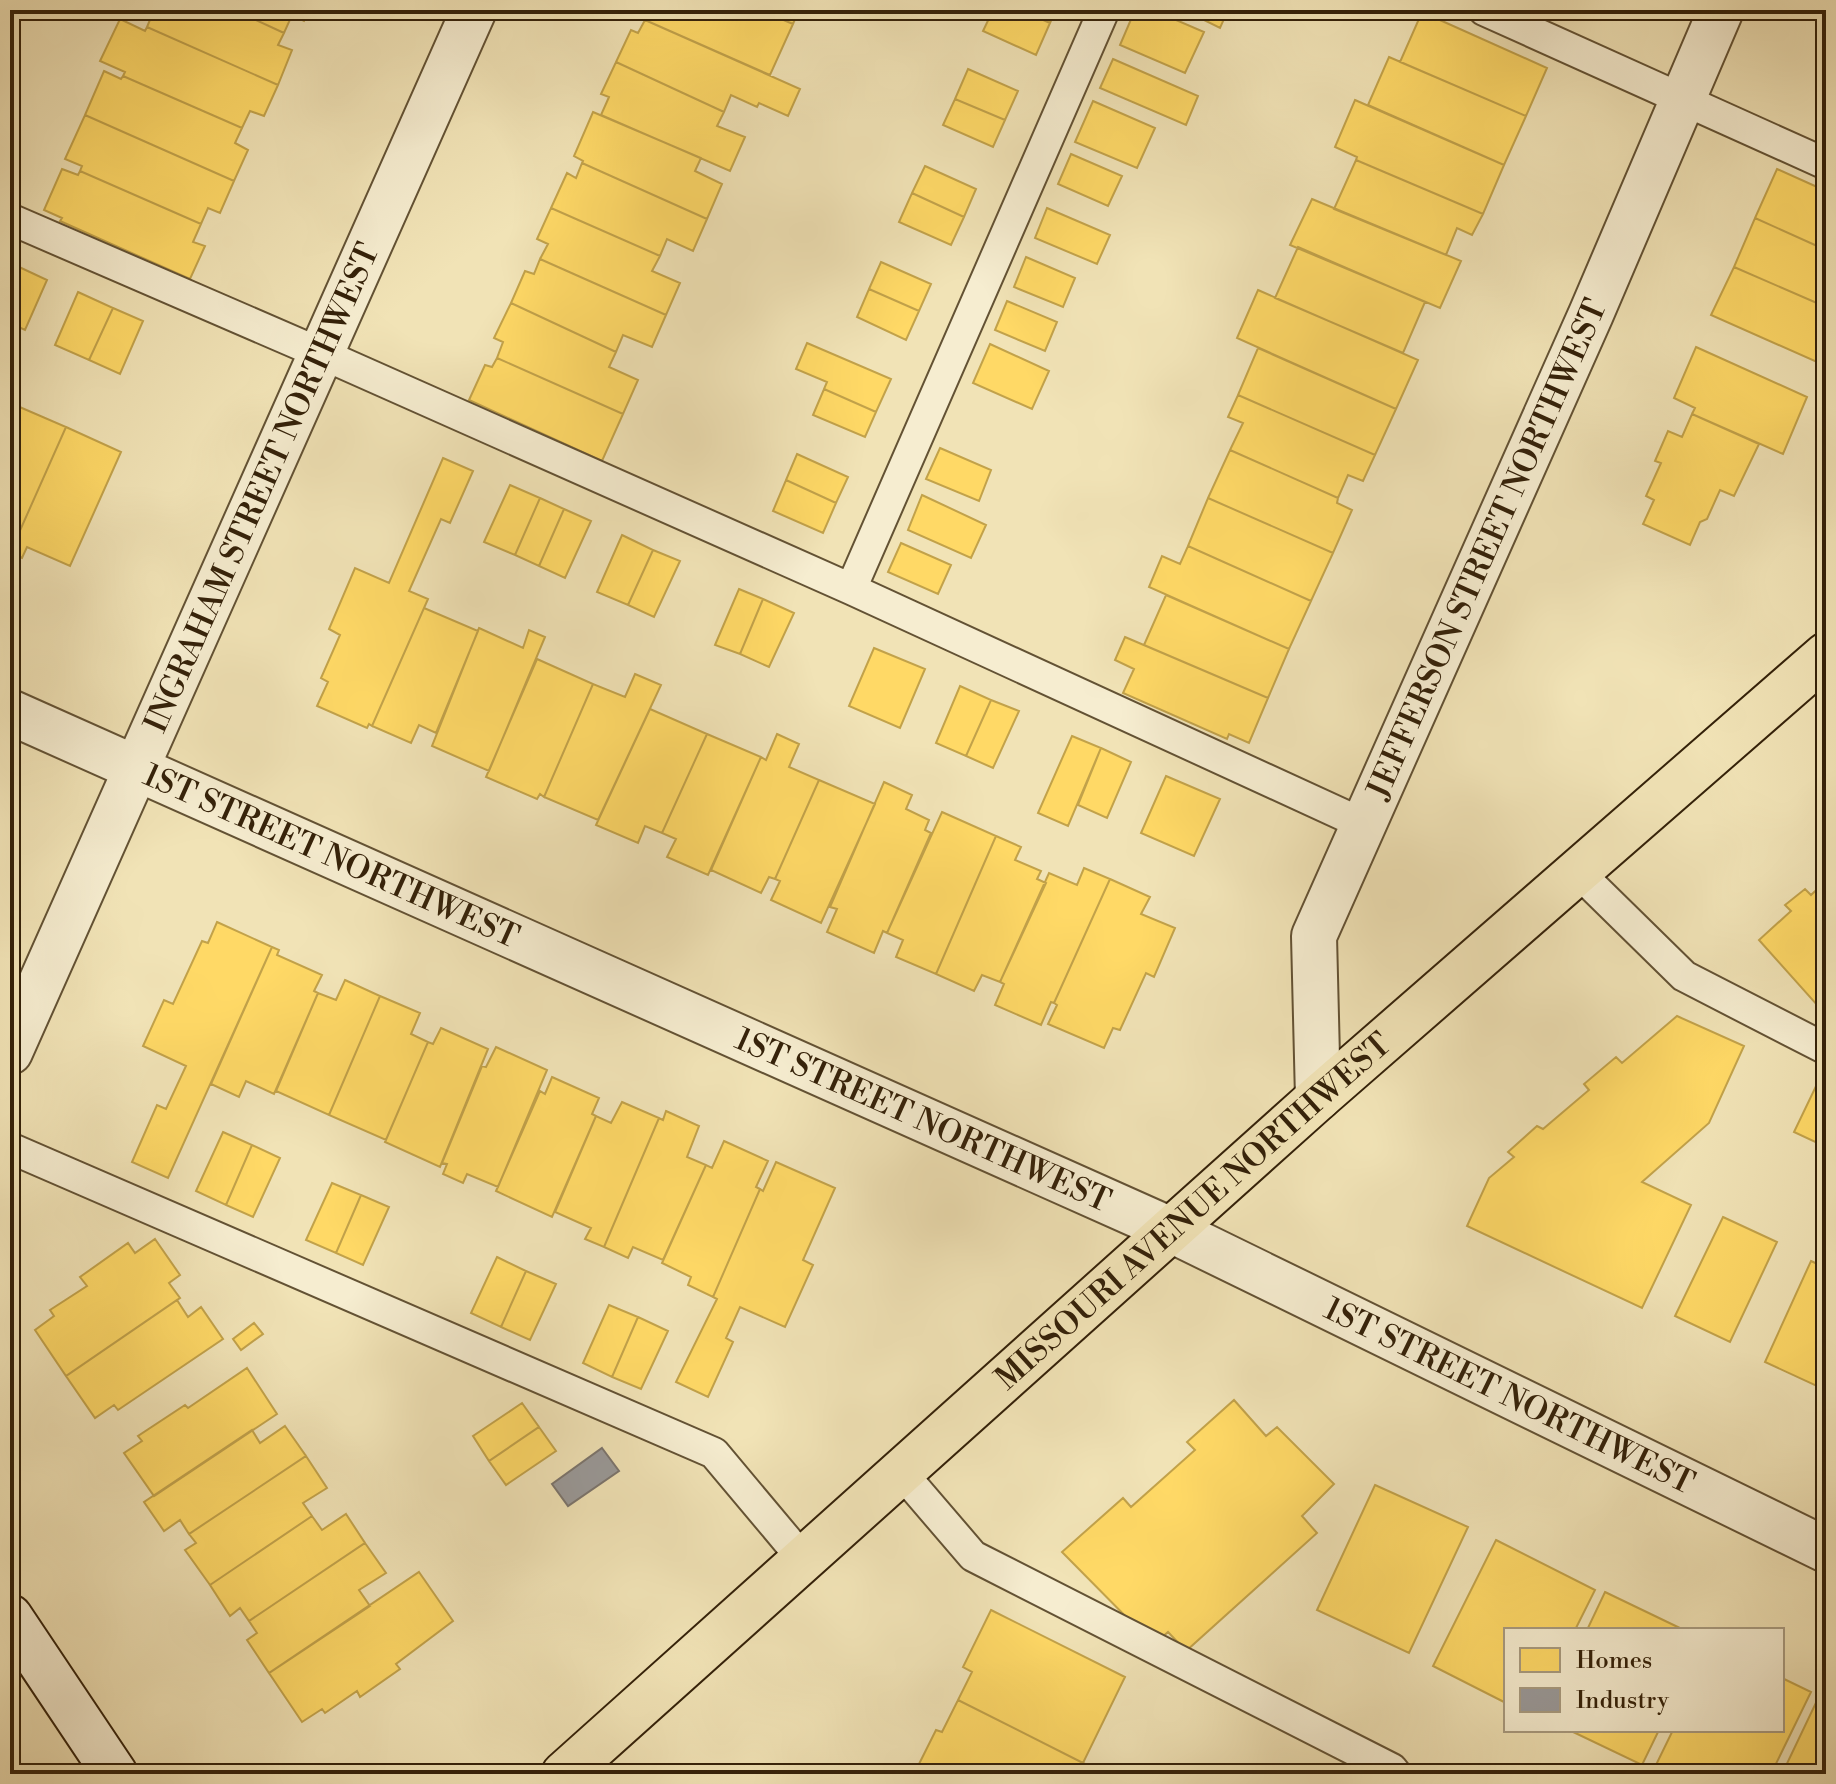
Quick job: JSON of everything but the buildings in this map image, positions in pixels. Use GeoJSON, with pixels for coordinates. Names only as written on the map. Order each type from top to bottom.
{"type":"FeatureCollection","features":[{"type":"Feature","properties":{"kind":"main road","name":"MISSOURI AVENUE NORTHWEST"},"geometry":{"type":"LineString","coordinates":[[564,1774],[1318,1098],[1826,655]]}},
{"type":"Feature","properties":{"kind":"street","name":"INGRAHAM STREET NORTHWEST"},"geometry":{"type":"LineString","coordinates":[[10,1052],[474,10]]}},
{"type":"Feature","properties":{"kind":"street","name":"JEFFERSON STREET NORTHWEST"},"geometry":{"type":"LineString","coordinates":[[1318,1098],[1314,936],[1591,314],[1721,10]]}},
{"type":"Feature","properties":{"kind":"street","name":"1ST STREET NORTHWEST"},"geometry":{"type":"LineString","coordinates":[[10,712],[1171,1230],[1826,1550]]}},
{"type":"Feature","properties":{"kind":"street"},"geometry":{"type":"LineString","coordinates":[[10,1617],[115,1774]]}},
{"type":"Feature","properties":{"kind":"lane"},"geometry":{"type":"LineString","coordinates":[[851,589],[1104,10]]}},
{"type":"Feature","properties":{"kind":"lane"},"geometry":{"type":"LineString","coordinates":[[1484,10],[1826,164]]}},
{"type":"Feature","properties":{"kind":"lane"},"geometry":{"type":"LineString","coordinates":[[10,219],[851,589],[1363,824]]}},
{"type":"Feature","properties":{"kind":"lane"},"geometry":{"type":"LineString","coordinates":[[1578,872],[1684,976],[1826,1049]]}},
{"type":"Feature","properties":{"kind":"lane"},"geometry":{"type":"LineString","coordinates":[[10,1148],[714,1453],[802,1558]]}},
{"type":"Feature","properties":{"kind":"lane"},"geometry":{"type":"LineString","coordinates":[[901,1472],[973,1556],[1392,1769],[1396,1774]]}}]}
